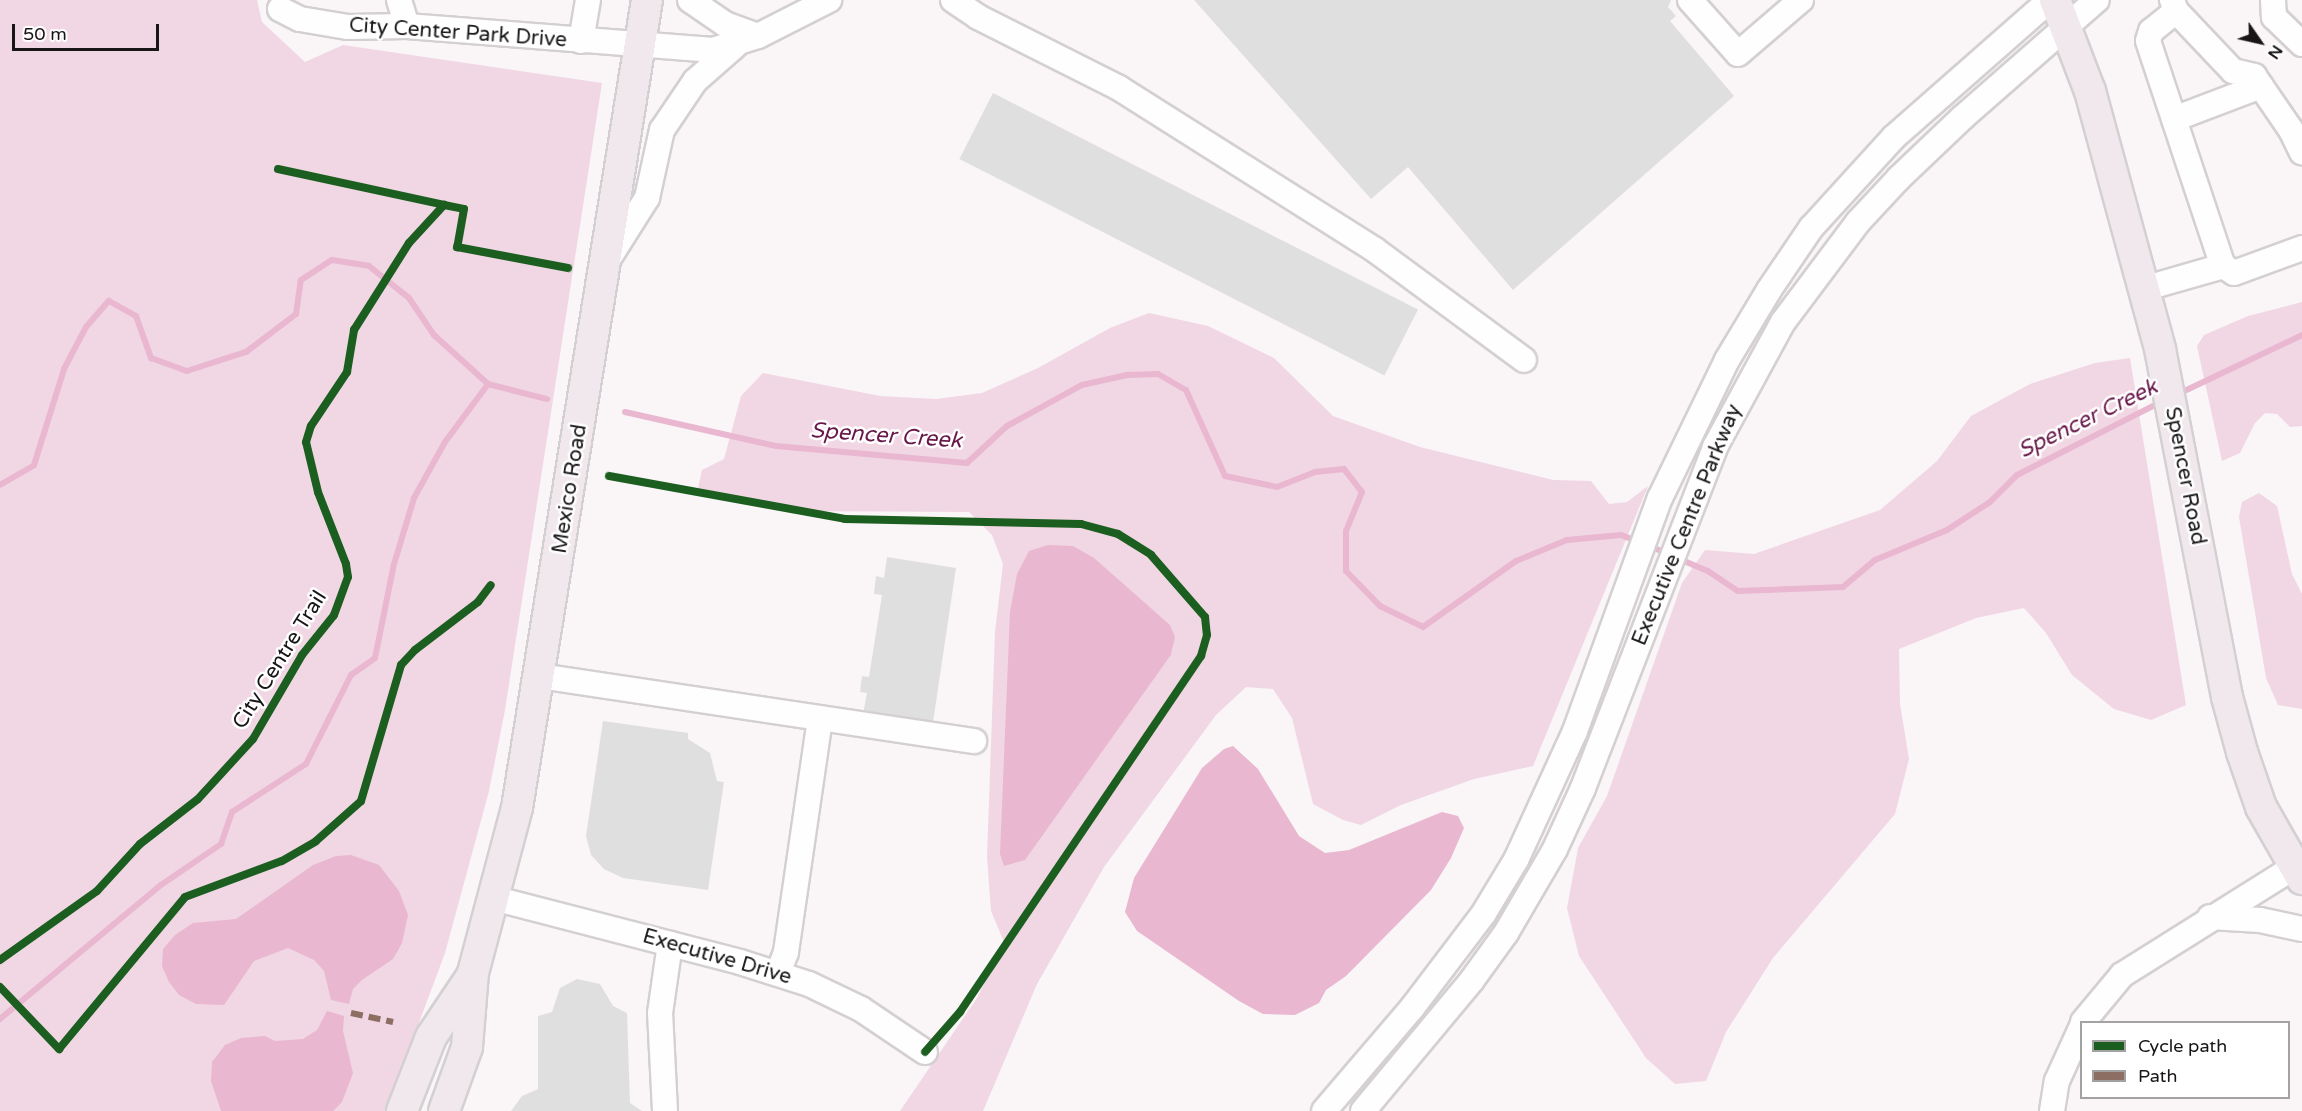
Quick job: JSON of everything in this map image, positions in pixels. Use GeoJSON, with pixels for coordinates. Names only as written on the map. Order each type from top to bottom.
{"type":"FeatureCollection","features":[{"type":"Feature","properties":{"kind":"main road","name":"Mexico Road"},"geometry":{"type":"LineString","coordinates":[[444,1111],[467,1047],[473,974],[517,808],[580,429],[646,0]]}},
{"type":"Feature","properties":{"kind":"main road","name":"Spencer Road"},"geometry":{"type":"LineString","coordinates":[[2053,0],[2090,91],[2160,349],[2227,697],[2261,807],[2298,873]]}},
{"type":"Feature","properties":{"kind":"main road","name":"Mexico Road"},"geometry":{"type":"LineString","coordinates":[[402,1111],[431,1036],[473,974]]}},
{"type":"Feature","properties":{"kind":"street"},"geometry":{"type":"LineString","coordinates":[[399,0],[407,26]]}},
{"type":"Feature","properties":{"kind":"street"},"geometry":{"type":"LineString","coordinates":[[581,41],[588,0]]}},
{"type":"Feature","properties":{"kind":"street"},"geometry":{"type":"LineString","coordinates":[[690,0],[725,24],[758,36]]}},
{"type":"Feature","properties":{"kind":"street"},"geometry":{"type":"LineString","coordinates":[[606,262],[647,198],[662,130],[695,81],[736,46],[829,0]]}},
{"type":"Feature","properties":{"kind":"street"},"geometry":{"type":"LineString","coordinates":[[953,0],[978,17],[1129,94],[1375,250],[1524,360]]}},
{"type":"Feature","properties":{"kind":"street"},"geometry":{"type":"LineString","coordinates":[[1690,0],[1738,54],[1801,0]]}},
{"type":"Feature","properties":{"kind":"street","name":"Executive Centre Parkway"},"geometry":{"type":"LineString","coordinates":[[1324,1111],[1412,1008],[1484,913],[1516,860],[1556,778],[1660,498],[1727,360],[1811,228],[1894,137],[2053,0]]}},
{"type":"Feature","properties":{"kind":"street","name":"Executive Centre Parkway"},"geometry":{"type":"LineString","coordinates":[[1363,1111],[1472,980],[1531,894],[1583,788],[1689,509],[1745,386],[1783,322],[1858,222],[1962,118],[2066,30],[2097,0]]}},
{"type":"Feature","properties":{"kind":"street"},"geometry":{"type":"LineString","coordinates":[[2273,0],[2274,17],[2302,44]]}},
{"type":"Feature","properties":{"kind":"street"},"geometry":{"type":"LineString","coordinates":[[2302,153],[2291,130],[2254,76],[2233,71],[2174,5],[2151,31],[2148,41],[2223,266],[2234,273],[2302,248]]}},
{"type":"Feature","properties":{"kind":"street","name":"City Center Park Drive"},"geometry":{"type":"LineString","coordinates":[[280,9],[322,24],[407,26],[690,51],[736,46]]}},
{"type":"Feature","properties":{"kind":"street"},"geometry":{"type":"LineString","coordinates":[[2174,119],[2261,86]]}},
{"type":"Feature","properties":{"kind":"street"},"geometry":{"type":"LineString","coordinates":[[2143,289],[2223,266]]}},
{"type":"Feature","properties":{"kind":"street"},"geometry":{"type":"LineString","coordinates":[[539,676],[974,741]]}},
{"type":"Feature","properties":{"kind":"street"},"geometry":{"type":"LineString","coordinates":[[778,973],[787,944],[820,718]]}},
{"type":"Feature","properties":{"kind":"street"},"geometry":{"type":"LineString","coordinates":[[2084,1021],[2122,975],[2210,917],[2298,873]]}},
{"type":"Feature","properties":{"kind":"street","name":"Executive Drive"},"geometry":{"type":"LineString","coordinates":[[494,898],[778,973],[861,1009],[925,1052]]}},
{"type":"Feature","properties":{"kind":"street"},"geometry":{"type":"LineString","coordinates":[[2210,917],[2260,920],[2302,929]]}},
{"type":"Feature","properties":{"kind":"street"},"geometry":{"type":"LineString","coordinates":[[665,1111],[660,1013],[670,944]]}},
{"type":"Feature","properties":{"kind":"street"},"geometry":{"type":"LineString","coordinates":[[2052,1111],[2057,1080],[2080,1028]]}},
{"type":"Feature","properties":{"kind":"shaded area"},"geometry":{"type":"Polygon","coordinates":[[[0,0],[257,0],[262,22],[305,62],[343,45],[602,83],[505,710],[489,791],[445,953],[386,1111],[0,1111],[0,0]]]}},
{"type":"Feature","properties":{"kind":"shaded area"},"geometry":{"type":"Polygon","coordinates":[[[2302,302],[2302,426],[2290,427],[2277,414],[2265,413],[2255,423],[2240,453],[2222,461],[2197,346],[2204,335],[2248,316],[2302,302]]]}},
{"type":"Feature","properties":{"kind":"shaded area"},"geometry":{"type":"Polygon","coordinates":[[[1149,313],[1208,326],[1274,358],[1333,416],[1420,447],[1553,480],[1591,481],[1609,504],[1627,502],[1648,486],[1533,766],[1474,779],[1401,805],[1361,825],[1343,820],[1313,804],[1292,718],[1273,689],[1246,687],[1216,715],[1104,867],[1037,984],[983,1111],[900,1111],[977,998],[1004,942],[991,911],[987,857],[995,632],[1003,564],[992,535],[969,512],[792,511],[698,488],[702,470],[724,459],[741,396],[763,373],[880,396],[936,399],[982,393],[1038,368],[1110,328],[1149,313]],[[1073,546],[1046,830],[1171,655],[1173,646],[1073,546]]]}},
{"type":"Feature","properties":{"kind":"shaded area"},"geometry":{"type":"Polygon","coordinates":[[[2130,358],[2186,705],[2151,720],[2114,709],[2072,675],[2046,633],[2024,608],[1976,618],[1899,649],[1900,704],[1909,759],[1895,814],[1773,958],[1726,1032],[1706,1081],[1675,1084],[1646,1058],[1579,956],[1567,908],[1578,848],[1607,796],[1682,583],[1705,550],[1754,554],[1880,510],[1937,461],[1971,416],[2030,384],[2095,363],[2130,358]]]}},
{"type":"Feature","properties":{"kind":"shaded area"},"geometry":{"type":"Polygon","coordinates":[[[2259,493],[2277,506],[2292,574],[2302,594],[2302,709],[2278,705],[2266,678],[2239,517],[2242,502],[2259,493]]]}},
{"type":"Feature","properties":{"kind":"shaded area"},"geometry":{"type":"Polygon","coordinates":[[[1048,545],[1073,546],[1094,558],[1170,625],[1175,637],[1171,655],[1025,860],[1004,866],[1000,854],[1010,612],[1017,574],[1029,551],[1048,545]]]}},
{"type":"Feature","properties":{"kind":"shaded area"},"geometry":{"type":"Polygon","coordinates":[[[1233,746],[1258,769],[1299,836],[1325,853],[1349,850],[1442,812],[1458,816],[1464,828],[1451,858],[1431,890],[1346,976],[1326,990],[1319,1003],[1295,1015],[1263,1014],[1239,1001],[1137,931],[1125,912],[1134,878],[1202,768],[1224,749],[1233,746]]]}},
{"type":"Feature","properties":{"kind":"shaded area"},"geometry":{"type":"Polygon","coordinates":[[[351,855],[379,865],[399,891],[408,915],[402,943],[393,959],[353,989],[349,1004],[331,1000],[324,971],[314,960],[288,948],[254,961],[224,1005],[196,1004],[179,995],[169,982],[162,966],[163,949],[175,935],[193,923],[236,919],[313,865],[336,856],[351,855]]]}},
{"type":"Feature","properties":{"kind":"shaded area"},"geometry":{"type":"Polygon","coordinates":[[[327,1011],[344,1016],[343,1031],[353,1073],[342,1102],[333,1111],[221,1111],[211,1081],[212,1062],[225,1045],[241,1038],[265,1036],[275,1041],[303,1039],[317,1030],[327,1011]]]}},
{"type":"Feature","properties":{"kind":"building"},"geometry":{"type":"Polygon","coordinates":[[[1194,0],[1671,0],[1668,7],[1676,16],[1670,21],[1734,96],[1513,290],[1408,167],[1371,199],[1194,0]]]}},
{"type":"Feature","properties":{"kind":"building"},"geometry":{"type":"Polygon","coordinates":[[[993,93],[1418,310],[1384,375],[959,159],[993,93]]]}},
{"type":"Feature","properties":{"kind":"building"},"geometry":{"type":"Polygon","coordinates":[[[887,557],[956,568],[933,722],[863,714],[867,693],[860,692],[862,676],[869,677],[882,595],[874,594],[876,576],[884,578],[887,557]]]}},
{"type":"Feature","properties":{"kind":"building"},"geometry":{"type":"Polygon","coordinates":[[[603,721],[688,733],[688,739],[710,753],[717,781],[724,782],[708,890],[623,878],[604,869],[591,855],[586,836],[603,721]]]}},
{"type":"Feature","properties":{"kind":"building"},"geometry":{"type":"Polygon","coordinates":[[[577,979],[600,984],[613,1006],[627,1013],[630,1103],[642,1111],[511,1111],[522,1096],[538,1089],[538,1016],[552,1012],[560,988],[577,979]]]}},
{"type":"Feature","properties":{"kind":"waterway","name":"Spencer Creek"},"geometry":{"type":"LineString","coordinates":[[0,485],[34,465],[64,369],[86,327],[109,301],[136,316],[151,358],[187,371],[246,352],[296,314],[301,280],[332,260],[369,266],[409,298],[434,335],[488,384],[547,399]]}},
{"type":"Feature","properties":{"kind":"waterway","name":"Spencer Creek"},"geometry":{"type":"LineString","coordinates":[[2178,394],[2302,335]]}},
{"type":"Feature","properties":{"kind":"waterway","name":"Spencer Creek"},"geometry":{"type":"LineString","coordinates":[[625,412],[776,446],[967,463],[1007,426],[1082,385],[1127,375],[1158,374],[1186,390],[1225,476],[1277,487],[1315,472],[1344,469],[1362,492],[1346,531],[1346,571],[1380,606],[1423,627],[1516,561],[1567,540],[1621,535],[1637,541]]}},
{"type":"Feature","properties":{"kind":"waterway"},"geometry":{"type":"LineString","coordinates":[[0,1019],[161,885],[221,844],[232,812],[306,764],[351,675],[375,658],[394,564],[414,498],[445,442],[488,384]]}},
{"type":"Feature","properties":{"kind":"waterway","name":"Spencer Creek"},"geometry":{"type":"LineString","coordinates":[[1677,558],[1708,571],[1738,591],[1843,587],[1875,560],[1947,530],[1990,502],[2017,475],[2161,402]]}},
{"type":"Feature","properties":{"kind":"waterway","name":"Spencer Creek"},"geometry":{"type":"LineString","coordinates":[[1647,545],[1668,554]]}},
{"type":"Feature","properties":{"kind":"marked path"},"geometry":{"type":"LineString","coordinates":[[351,1013],[393,1022]]}},
{"type":"Feature","properties":{"kind":"cycle path"},"geometry":{"type":"LineString","coordinates":[[278,169],[444,205]]}},
{"type":"Feature","properties":{"kind":"cycle path","name":"City Centre Trail"},"geometry":{"type":"LineString","coordinates":[[0,960],[97,891],[140,844],[198,799],[253,739],[302,655],[334,615],[348,577],[346,564],[318,492],[306,442],[311,426],[347,372],[354,330],[409,243],[444,205],[464,209],[457,247],[568,268]]}},
{"type":"Feature","properties":{"kind":"cycle path"},"geometry":{"type":"LineString","coordinates":[[609,476],[845,519],[1081,524],[1118,534],[1151,555],[1205,617],[1207,635],[1201,656],[960,1012],[925,1052]]}},
{"type":"Feature","properties":{"kind":"cycle path"},"geometry":{"type":"LineString","coordinates":[[0,987],[59,1049],[185,897],[282,861],[316,841],[361,801],[401,665],[415,650],[478,602],[491,585]]}}]}
